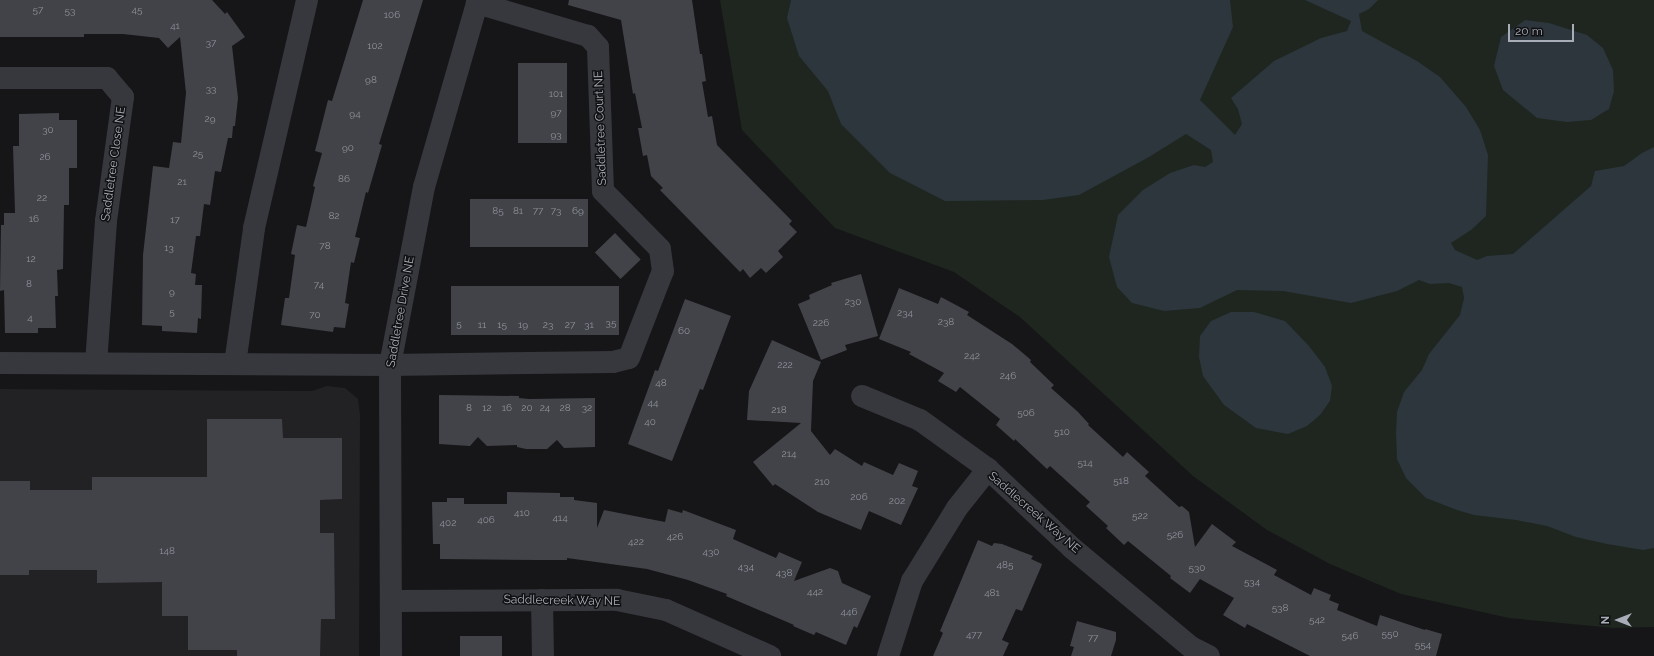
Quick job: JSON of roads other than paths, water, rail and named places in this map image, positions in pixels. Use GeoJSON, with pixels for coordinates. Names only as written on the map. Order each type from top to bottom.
{"type":"FeatureCollection","features":[{"type":"Feature","properties":{"kind":"street"},"geometry":{"type":"LineString","coordinates":[[235,364],[254,228],[307,0]]}},
{"type":"Feature","properties":{"kind":"street","name":"Saddletree Court NE"},"geometry":{"type":"LineString","coordinates":[[390,365],[613,362],[629,358],[663,271],[660,249],[603,191],[598,47],[588,36],[477,2]]}},
{"type":"Feature","properties":{"kind":"street","name":"Saddletree Drive NE"},"geometry":{"type":"LineString","coordinates":[[391,656],[390,365],[424,187],[477,2]]}},
{"type":"Feature","properties":{"kind":"street","name":"Saddletree Close NE"},"geometry":{"type":"LineString","coordinates":[[0,78],[107,78],[123,96],[106,221],[96,363]]}},
{"type":"Feature","properties":{"kind":"street"},"geometry":{"type":"LineString","coordinates":[[0,363],[390,365]]}},
{"type":"Feature","properties":{"kind":"street"},"geometry":{"type":"LineString","coordinates":[[862,396],[920,420],[988,469]]}},
{"type":"Feature","properties":{"kind":"street","name":"Saddlecreek Way NE"},"geometry":{"type":"LineString","coordinates":[[888,656],[912,581],[957,508],[988,469],[1072,548],[1195,653]]}},
{"type":"Feature","properties":{"kind":"street"},"geometry":{"type":"LineString","coordinates":[[542,600],[542,656]]}},
{"type":"Feature","properties":{"kind":"street","name":"Saddlecreek Way NE"},"geometry":{"type":"LineString","coordinates":[[391,601],[617,600],[666,610],[731,648],[770,656]]}}]}
